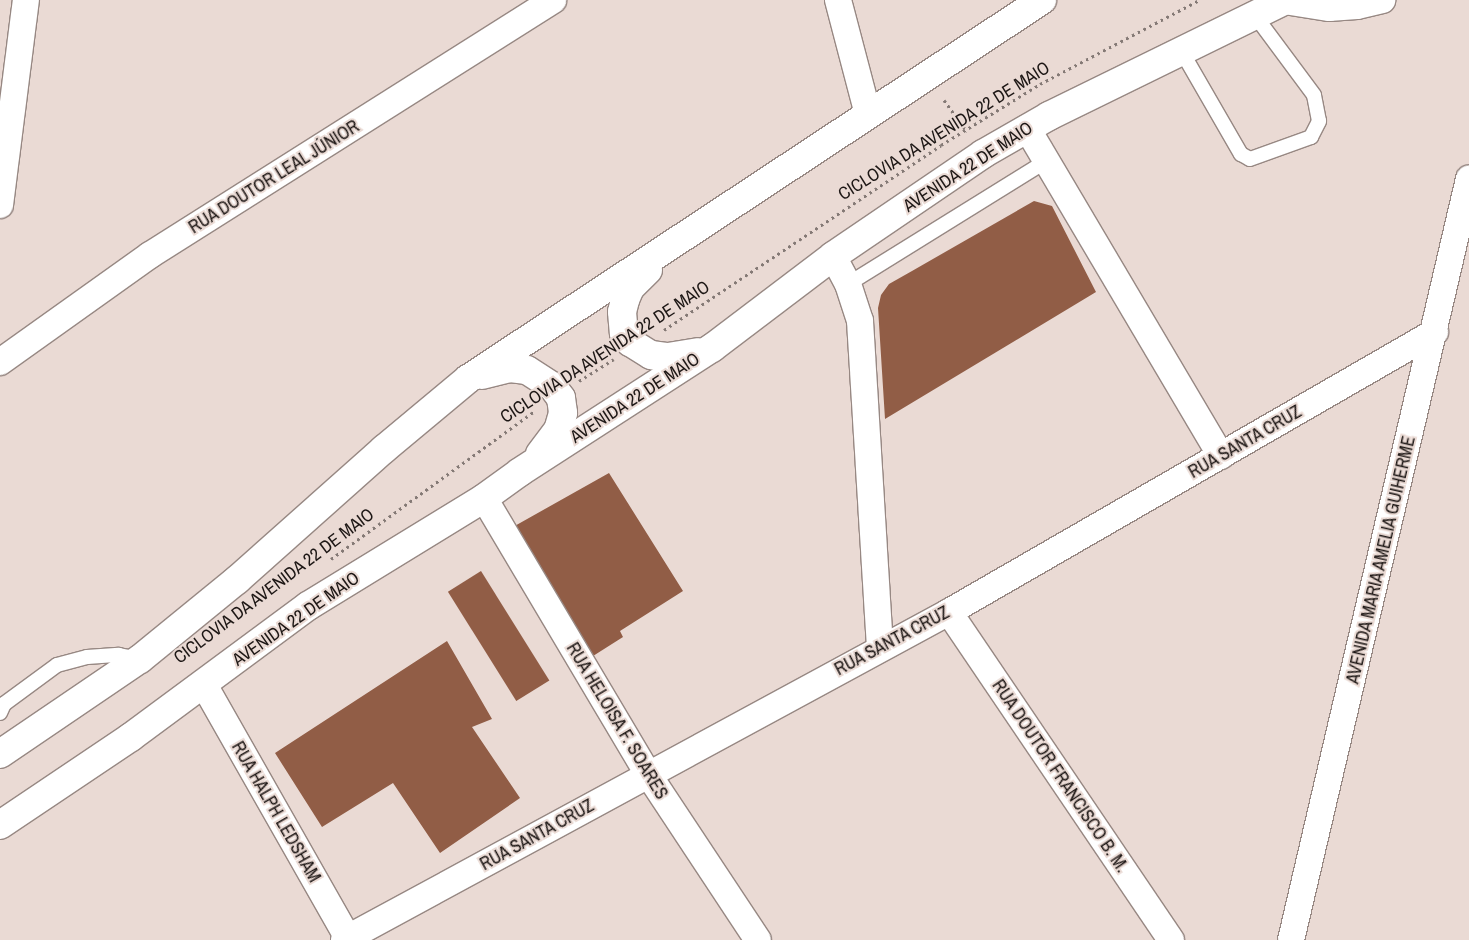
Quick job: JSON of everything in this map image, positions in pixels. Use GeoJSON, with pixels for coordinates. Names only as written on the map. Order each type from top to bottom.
{"type":"FeatureCollection","features":[{"type":"Feature","properties":{"kind":"main road"},"geometry":{"type":"LineString","coordinates":[[0,754],[140,659],[238,580],[384,449],[468,379],[1042,0]]}},
{"type":"Feature","properties":{"kind":"main road","name":"AVENIDA 22 DE MAIO"},"geometry":{"type":"LineString","coordinates":[[0,825],[124,742],[308,606],[484,498],[520,472],[712,348],[833,256],[983,154],[1027,128],[1256,17],[1285,0]]}},
{"type":"Feature","properties":{"kind":"main road"},"geometry":{"type":"LineString","coordinates":[[676,243],[630,288],[625,300],[624,333],[636,346],[651,355],[668,357],[712,348]]}},
{"type":"Feature","properties":{"kind":"main road"},"geometry":{"type":"LineString","coordinates":[[468,379],[510,368],[527,370],[542,377],[558,394],[562,413],[558,430],[550,445],[520,472]]}},
{"type":"Feature","properties":{"kind":"street"},"geometry":{"type":"LineString","coordinates":[[0,205],[26,0]]}},
{"type":"Feature","properties":{"kind":"street","name":"RUA DOUTOR LEAL JÚNIOR"},"geometry":{"type":"LineString","coordinates":[[0,362],[150,255],[554,0]]}},
{"type":"Feature","properties":{"kind":"street"},"geometry":{"type":"LineString","coordinates":[[838,0],[868,114]]}},
{"type":"Feature","properties":{"kind":"street"},"geometry":{"type":"LineString","coordinates":[[1285,0],[1329,8],[1357,6],[1382,0]]}},
{"type":"Feature","properties":{"kind":"street"},"geometry":{"type":"LineString","coordinates":[[1027,128],[1045,162],[1221,456]]}},
{"type":"Feature","properties":{"kind":"street","name":"AVENIDA MARIA AMELIA GUIHERME"},"geometry":{"type":"LineString","coordinates":[[1291,940],[1435,332],[1469,179]]}},
{"type":"Feature","properties":{"kind":"street"},"geometry":{"type":"LineString","coordinates":[[833,256],[848,284],[860,321],[880,646]]}},
{"type":"Feature","properties":{"kind":"street","name":"RUA SANTA CRUZ"},"geometry":{"type":"LineString","coordinates":[[347,939],[880,646],[949,612],[1435,332]]}},
{"type":"Feature","properties":{"kind":"street","name":"RUA HELOISA F. SOARES"},"geometry":{"type":"LineString","coordinates":[[484,498],[648,774],[758,940]]}},
{"type":"Feature","properties":{"kind":"street","name":"RUA DOUTOR FRANCISCO B. M."},"geometry":{"type":"LineString","coordinates":[[949,612],[1171,940]]}},
{"type":"Feature","properties":{"kind":"street","name":"RUA HALPH LEDSHAM"},"geometry":{"type":"LineString","coordinates":[[204,683],[347,939]]}},
{"type":"Feature","properties":{"kind":"lane"},"geometry":{"type":"LineString","coordinates":[[1182,52],[1241,154],[1250,158],[1311,137],[1319,122],[1314,95],[1256,17]]}},
{"type":"Feature","properties":{"kind":"lane"},"geometry":{"type":"LineString","coordinates":[[848,284],[1045,162]]}},
{"type":"Feature","properties":{"kind":"lane"},"geometry":{"type":"LineString","coordinates":[[0,713],[4,704],[57,665],[87,657],[119,655],[140,659]]}},
{"type":"Feature","properties":{"kind":"path","name":"CICLOVIA DA AVENIDA 22 DE MAIO"},"geometry":{"type":"LineString","coordinates":[[328,562],[558,394],[690,314],[966,130],[1040,84],[1199,0]]}},
{"type":"Feature","properties":{"kind":"path"},"geometry":{"type":"LineString","coordinates":[[944,100],[970,136]]}},
{"type":"Feature","properties":{"kind":"building"},"geometry":{"type":"Polygon","coordinates":[[[1034,201],[1052,206],[1096,292],[885,419],[878,308],[881,295],[889,284],[1034,201]]]}},
{"type":"Feature","properties":{"kind":"building"},"geometry":{"type":"Polygon","coordinates":[[[609,473],[683,591],[620,631],[623,637],[582,663],[504,532],[609,473]]]}},
{"type":"Feature","properties":{"kind":"building"},"geometry":{"type":"Polygon","coordinates":[[[481,571],[549,680],[516,701],[448,592],[481,571]]]}},
{"type":"Feature","properties":{"kind":"building"},"geometry":{"type":"Polygon","coordinates":[[[447,641],[492,719],[472,727],[520,798],[440,853],[393,783],[322,827],[275,753],[447,641]]]}}]}
